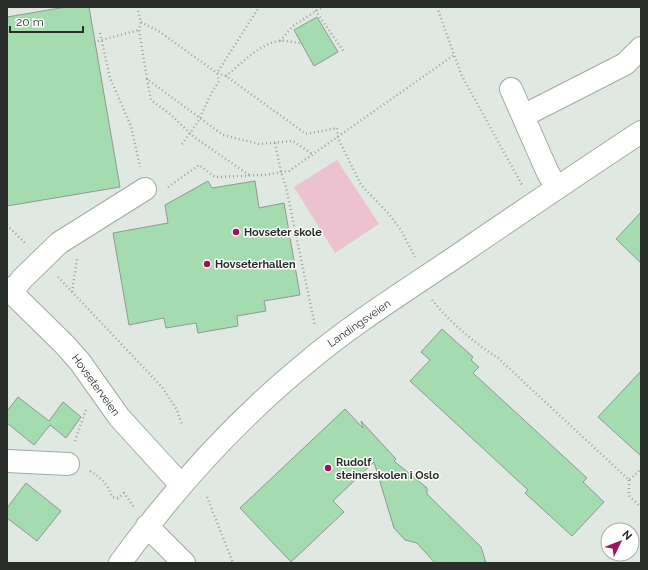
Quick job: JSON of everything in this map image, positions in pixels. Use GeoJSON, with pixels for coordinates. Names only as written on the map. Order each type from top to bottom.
{"type":"FeatureCollection","features":[{"type":"Feature","properties":{"kind":"street"},"geometry":{"type":"LineString","coordinates":[[523,116],[625,64],[641,48]]}},
{"type":"Feature","properties":{"kind":"street"},"geometry":{"type":"LineString","coordinates":[[511,89],[557,188]]}},
{"type":"Feature","properties":{"kind":"street","name":"Landingsveien"},"geometry":{"type":"LineString","coordinates":[[120,563],[147,526],[181,485],[256,407],[328,345],[641,132]]}},
{"type":"Feature","properties":{"kind":"street"},"geometry":{"type":"LineString","coordinates":[[10,290],[59,243],[145,189]]}},
{"type":"Feature","properties":{"kind":"street","name":"Hovseterveien"},"geometry":{"type":"LineString","coordinates":[[10,290],[65,345],[84,367],[120,417],[181,485]]}},
{"type":"Feature","properties":{"kind":"street"},"geometry":{"type":"LineString","coordinates":[[7,461],[68,464]]}},
{"type":"Feature","properties":{"kind":"street"},"geometry":{"type":"LineString","coordinates":[[147,526],[184,563]]}},
{"type":"Feature","properties":{"kind":"path"},"geometry":{"type":"LineString","coordinates":[[136,7],[141,22],[140,30],[151,100],[170,114],[190,133],[249,176]]}},
{"type":"Feature","properties":{"kind":"path"},"geometry":{"type":"LineString","coordinates":[[182,144],[200,118],[219,81],[217,73],[259,7]]}},
{"type":"Feature","properties":{"kind":"path"},"geometry":{"type":"LineString","coordinates":[[313,7],[344,52]]}},
{"type":"Feature","properties":{"kind":"path"},"geometry":{"type":"LineString","coordinates":[[226,76],[251,55],[279,41],[293,26],[322,7]]}},
{"type":"Feature","properties":{"kind":"path"},"geometry":{"type":"LineString","coordinates":[[437,7],[461,74],[524,189]]}},
{"type":"Feature","properties":{"kind":"path"},"geometry":{"type":"LineString","coordinates":[[141,22],[160,32],[217,73],[226,76],[306,134],[337,128],[338,138],[361,185],[388,212],[400,230],[416,261]]}},
{"type":"Feature","properties":{"kind":"path"},"geometry":{"type":"LineString","coordinates":[[94,42],[140,30]]}},
{"type":"Feature","properties":{"kind":"path"},"geometry":{"type":"LineString","coordinates":[[100,34],[110,78],[131,126],[148,200],[199,165],[215,177],[249,176],[288,171],[338,138],[454,55]]}},
{"type":"Feature","properties":{"kind":"path"},"geometry":{"type":"LineString","coordinates":[[279,41],[302,43]]}},
{"type":"Feature","properties":{"kind":"path"},"geometry":{"type":"LineString","coordinates":[[147,79],[223,135],[259,144],[293,141],[312,154]]}},
{"type":"Feature","properties":{"kind":"path"},"geometry":{"type":"LineString","coordinates":[[275,143],[281,172],[286,187],[316,331]]}},
{"type":"Feature","properties":{"kind":"path"},"geometry":{"type":"LineString","coordinates":[[72,292],[78,255]]}},
{"type":"Feature","properties":{"kind":"path"},"geometry":{"type":"LineString","coordinates":[[42,260],[162,387],[177,410],[182,425]]}},
{"type":"Feature","properties":{"kind":"path"},"geometry":{"type":"LineString","coordinates":[[428,295],[446,315],[487,352],[498,358],[629,480],[630,496],[641,507]]}},
{"type":"Feature","properties":{"kind":"path"},"geometry":{"type":"LineString","coordinates":[[88,407],[68,464],[86,468],[101,478],[109,487],[112,497],[118,498],[124,493],[147,526]]}},
{"type":"Feature","properties":{"kind":"path"},"geometry":{"type":"LineString","coordinates":[[629,480],[641,469]]}},
{"type":"Feature","properties":{"kind":"path"},"geometry":{"type":"LineString","coordinates":[[208,497],[233,563]]}},
{"type":"Feature","properties":{"kind":"shaded area"},"geometry":{"type":"Polygon","coordinates":[[[337,160],[379,224],[335,253],[294,187],[337,160]]]}},
{"type":"Feature","properties":{"kind":"building"},"geometry":{"type":"Polygon","coordinates":[[[66,7],[89,7],[120,187],[7,206],[7,17],[66,7]]]}},
{"type":"Feature","properties":{"kind":"building"},"geometry":{"type":"Polygon","coordinates":[[[317,17],[338,52],[314,66],[294,30],[317,17]]]}},
{"type":"Feature","properties":{"kind":"building","name":"Hovseterhallen"},"geometry":{"type":"Polygon","coordinates":[[[208,181],[212,188],[255,181],[259,208],[284,203],[300,295],[264,301],[266,311],[237,316],[238,326],[198,333],[196,323],[166,328],[164,318],[129,325],[113,233],[168,223],[165,205],[208,181]]]}},
{"type":"Feature","properties":{"kind":"building"},"geometry":{"type":"Polygon","coordinates":[[[641,212],[641,263],[616,239],[641,212]]]}},
{"type":"Feature","properties":{"kind":"building"},"geometry":{"type":"Polygon","coordinates":[[[442,329],[473,357],[471,360],[479,367],[473,373],[587,478],[583,482],[604,502],[572,536],[525,493],[528,490],[410,381],[430,360],[421,352],[442,329]]]}},
{"type":"Feature","properties":{"kind":"building"},"geometry":{"type":"Polygon","coordinates":[[[641,371],[641,456],[598,417],[641,371]]]}},
{"type":"Feature","properties":{"kind":"building"},"geometry":{"type":"Polygon","coordinates":[[[18,397],[49,421],[63,402],[81,417],[66,438],[50,425],[34,445],[7,423],[7,411],[18,397]]]}},
{"type":"Feature","properties":{"kind":"building"},"geometry":{"type":"Polygon","coordinates":[[[345,409],[363,428],[361,421],[396,459],[394,461],[427,488],[427,494],[481,547],[486,563],[435,563],[417,543],[405,540],[394,528],[374,462],[333,501],[344,512],[291,562],[240,508],[345,409]]]}},
{"type":"Feature","properties":{"kind":"building"},"geometry":{"type":"Polygon","coordinates":[[[26,483],[61,511],[37,541],[7,518],[7,508],[26,483]]]}},
{"type":"Feature","properties":{"kind":"place","name":"Hovseter skole"},"geometry":{"type":"Point","coordinates":[236,232]}},
{"type":"Feature","properties":{"kind":"place","name":"Hovseterhallen"},"geometry":{"type":"Point","coordinates":[207,264]}},
{"type":"Feature","properties":{"kind":"place","name":"Rudolf steinerskolen i Oslo"},"geometry":{"type":"Point","coordinates":[328,468]}}]}
